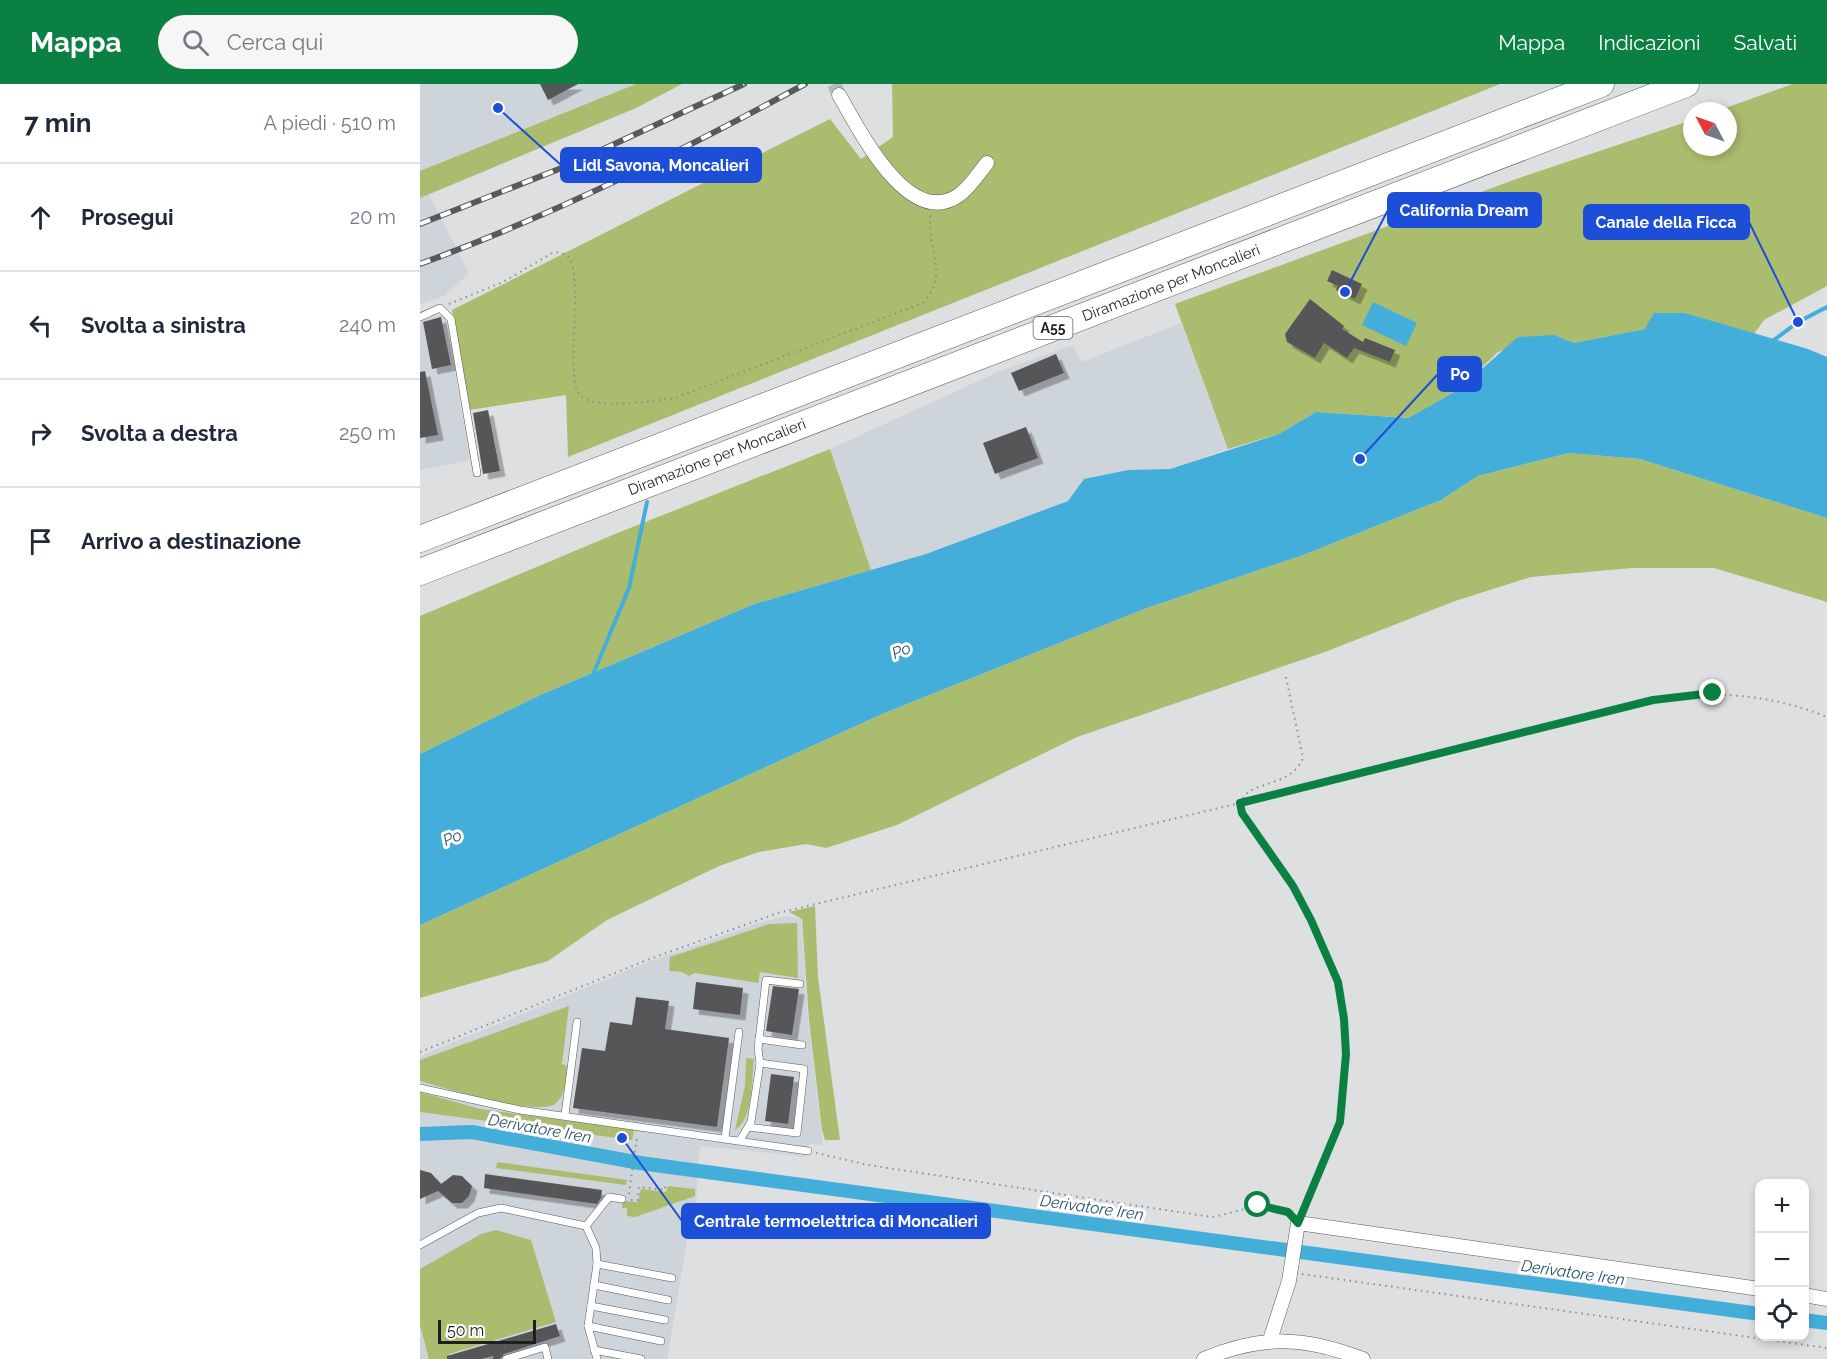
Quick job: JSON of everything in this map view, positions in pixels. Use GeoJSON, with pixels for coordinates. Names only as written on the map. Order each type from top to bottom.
{"type":"FeatureCollection","features":[{"type":"Feature","properties":{"kind":"highway","name":"Diramazione per Moncalieri"},"geometry":{"type":"LineString","coordinates":[[420,539],[1601,84]]}},
{"type":"Feature","properties":{"kind":"highway","name":"Diramazione per Moncalieri"},"geometry":{"type":"LineString","coordinates":[[420,572],[1686,84]]}},
{"type":"Feature","properties":{"kind":"street"},"geometry":{"type":"LineString","coordinates":[[839,95],[889,173],[904,190],[932,201],[957,196],[987,163]]}},
{"type":"Feature","properties":{"kind":"street"},"geometry":{"type":"LineString","coordinates":[[1270,1340],[1289,1281],[1298,1223],[1755,1288]]}},
{"type":"Feature","properties":{"kind":"street"},"geometry":{"type":"LineString","coordinates":[[1809,1297],[1827,1299]]}},
{"type":"Feature","properties":{"kind":"street"},"geometry":{"type":"LineString","coordinates":[[1204,1359],[1245,1345],[1270,1340],[1314,1343],[1363,1359]]}},
{"type":"Feature","properties":{"kind":"lane"},"geometry":{"type":"LineString","coordinates":[[420,317],[440,308],[451,319],[477,472]]}},
{"type":"Feature","properties":{"kind":"lane"},"geometry":{"type":"LineString","coordinates":[[740,1140],[748,1127],[760,1064],[759,1039],[766,980],[800,984]]}},
{"type":"Feature","properties":{"kind":"lane"},"geometry":{"type":"LineString","coordinates":[[565,1115],[577,1022]]}},
{"type":"Feature","properties":{"kind":"lane"},"geometry":{"type":"LineString","coordinates":[[725,1138],[739,1032]]}},
{"type":"Feature","properties":{"kind":"lane"},"geometry":{"type":"LineString","coordinates":[[759,1039],[802,1045]]}},
{"type":"Feature","properties":{"kind":"lane"},"geometry":{"type":"LineString","coordinates":[[748,1127],[797,1133],[804,1069],[760,1064]]}},
{"type":"Feature","properties":{"kind":"lane"},"geometry":{"type":"LineString","coordinates":[[420,1088],[472,1101],[808,1151]]}},
{"type":"Feature","properties":{"kind":"lane"},"geometry":{"type":"LineString","coordinates":[[586,1226],[609,1197],[622,1199]]}},
{"type":"Feature","properties":{"kind":"lane"},"geometry":{"type":"LineString","coordinates":[[420,1245],[478,1213],[501,1208],[586,1226]]}},
{"type":"Feature","properties":{"kind":"lane"},"geometry":{"type":"LineString","coordinates":[[586,1226],[596,1248],[597,1264],[588,1326],[597,1359]]}},
{"type":"Feature","properties":{"kind":"lane"},"geometry":{"type":"LineString","coordinates":[[597,1264],[672,1278]]}},
{"type":"Feature","properties":{"kind":"lane"},"geometry":{"type":"LineString","coordinates":[[594,1285],[668,1300]]}},
{"type":"Feature","properties":{"kind":"lane"},"geometry":{"type":"LineString","coordinates":[[591,1306],[665,1320]]}},
{"type":"Feature","properties":{"kind":"lane"},"geometry":{"type":"LineString","coordinates":[[588,1326],[661,1341]]}},
{"type":"Feature","properties":{"kind":"lane"},"geometry":{"type":"LineString","coordinates":[[506,1359],[545,1347],[548,1359]]}},
{"type":"Feature","properties":{"kind":"lane"},"geometry":{"type":"LineString","coordinates":[[594,1350],[641,1359]]}},
{"type":"Feature","properties":{"kind":"path"},"geometry":{"type":"LineString","coordinates":[[440,308],[503,282],[554,252],[563,253],[569,258],[572,268],[576,391],[582,398],[594,401],[642,403],[675,398],[923,303],[932,293],[938,268],[928,230],[932,201]]}},
{"type":"Feature","properties":{"kind":"path"},"geometry":{"type":"LineString","coordinates":[[808,1151],[868,1165],[1212,1217],[1238,1213],[1258,1205],[1288,1212],[1298,1223],[1340,1122],[1346,1054],[1344,1019],[1338,982],[1311,920],[1293,886],[1242,813],[1240,803],[1241,797],[1248,792],[1291,776],[1298,770],[1303,759],[1286,677]]}},
{"type":"Feature","properties":{"kind":"path"},"geometry":{"type":"LineString","coordinates":[[420,1052],[647,960],[778,913],[1682,695],[1731,694],[1758,698],[1786,703],[1827,717]]}},
{"type":"Feature","properties":{"kind":"path"},"geometry":{"type":"LineString","coordinates":[[631,1185],[638,1134]]}},
{"type":"Feature","properties":{"kind":"path"},"geometry":{"type":"LineString","coordinates":[[622,1199],[638,1200],[639,1187],[665,1190],[665,1186]]}},
{"type":"Feature","properties":{"kind":"path"},"geometry":{"type":"LineString","coordinates":[[1289,1281],[1300,1274],[1827,1348]]}},
{"type":"Feature","properties":{"kind":"shaded area"},"geometry":{"type":"Polygon","coordinates":[[[420,84],[636,84],[420,171],[420,84]]]}},
{"type":"Feature","properties":{"kind":"shaded area"},"geometry":{"type":"Polygon","coordinates":[[[429,195],[469,273],[444,296],[420,304],[420,198],[429,195]]]}},
{"type":"Feature","properties":{"kind":"shaded area"},"geometry":{"type":"Polygon","coordinates":[[[445,314],[470,460],[420,470],[420,320],[445,314]]]}},
{"type":"Feature","properties":{"kind":"shaded area"},"geometry":{"type":"Polygon","coordinates":[[[1181,323],[1228,449],[1170,469],[1128,470],[1084,479],[1068,501],[926,554],[871,570],[830,449],[1000,371],[1073,345],[1082,362],[1181,323]]]}},
{"type":"Feature","properties":{"kind":"shaded area"},"geometry":{"type":"Polygon","coordinates":[[[788,916],[801,919],[808,1019],[823,1146],[809,1143],[807,1157],[701,1146],[696,1204],[687,1206],[690,1223],[667,1359],[420,1359],[420,1056],[651,961],[758,923],[788,916]]]}},
{"type":"Feature","properties":{"kind":"green space"},"geometry":{"type":"Polygon","coordinates":[[[636,84],[682,84],[636,108],[420,198],[420,171],[636,84]]]}},
{"type":"Feature","properties":{"kind":"green space"},"geometry":{"type":"Polygon","coordinates":[[[892,84],[1500,84],[568,457],[566,395],[469,410],[452,310],[830,119],[861,159],[893,137],[892,84]]]}},
{"type":"Feature","properties":{"kind":"green space"},"geometry":{"type":"Polygon","coordinates":[[[1793,84],[1827,84],[1827,286],[1764,320],[1754,334],[1685,313],[1645,329],[1574,343],[1555,335],[1498,352],[1458,390],[1408,418],[1316,412],[1279,434],[1228,449],[1175,304],[1522,177],[1683,123],[1683,156],[1737,156],[1737,104],[1793,84]]]}},
{"type":"Feature","properties":{"kind":"green space"},"geometry":{"type":"Polygon","coordinates":[[[830,449],[871,570],[754,604],[536,697],[420,754],[420,616],[615,534],[830,449]]]}},
{"type":"Feature","properties":{"kind":"green space"},"geometry":{"type":"Polygon","coordinates":[[[1569,453],[1640,459],[1827,518],[1827,602],[1714,568],[1632,568],[1531,577],[1455,601],[1325,652],[1077,737],[897,825],[826,848],[806,844],[759,852],[719,866],[607,920],[548,961],[420,998],[420,925],[882,714],[1144,609],[1306,554],[1441,500],[1478,476],[1569,453]]]}},
{"type":"Feature","properties":{"kind":"green space"},"geometry":{"type":"Polygon","coordinates":[[[815,906],[818,977],[840,1140],[825,1140],[822,1130],[809,1020],[802,919],[789,912],[815,906]]]}},
{"type":"Feature","properties":{"kind":"green space"},"geometry":{"type":"Polygon","coordinates":[[[797,923],[798,978],[760,972],[758,983],[695,973],[689,976],[682,972],[669,971],[670,957],[769,924],[797,923]]]}},
{"type":"Feature","properties":{"kind":"green space"},"geometry":{"type":"Polygon","coordinates":[[[569,1006],[562,1064],[567,1066],[566,1082],[561,1097],[554,1105],[542,1107],[508,1103],[420,1081],[420,1060],[569,1006]]]}},
{"type":"Feature","properties":{"kind":"green space"},"geometry":{"type":"Polygon","coordinates":[[[746,1058],[754,1059],[749,1108],[741,1125],[735,1130],[745,1086],[746,1058]]]}},
{"type":"Feature","properties":{"kind":"green space"},"geometry":{"type":"Polygon","coordinates":[[[420,1092],[480,1109],[634,1130],[632,1140],[420,1112],[420,1092]]]}},
{"type":"Feature","properties":{"kind":"green space"},"geometry":{"type":"Polygon","coordinates":[[[497,1162],[627,1180],[626,1185],[496,1168],[497,1162]]]}},
{"type":"Feature","properties":{"kind":"green space"},"geometry":{"type":"Polygon","coordinates":[[[668,1186],[695,1189],[695,1196],[635,1217],[627,1216],[627,1208],[622,1208],[622,1201],[638,1202],[641,1189],[666,1192],[668,1186]]]}},
{"type":"Feature","properties":{"kind":"green space"},"geometry":{"type":"Polygon","coordinates":[[[496,1230],[531,1240],[556,1322],[449,1354],[450,1359],[429,1359],[420,1325],[420,1269],[481,1234],[496,1230]]]}},
{"type":"Feature","properties":{"kind":"water"},"geometry":{"type":"Polygon","coordinates":[[[1373,302],[1417,323],[1406,346],[1362,325],[1373,302]]]}},
{"type":"Feature","properties":{"kind":"water"},"geometry":{"type":"Polygon","coordinates":[[[1654,313],[1685,313],[1808,349],[1827,357],[1827,518],[1640,459],[1569,453],[1478,476],[1441,500],[1306,554],[1144,609],[882,714],[420,925],[420,754],[536,697],[754,604],[926,554],[1068,501],[1084,479],[1128,470],[1170,469],[1279,434],[1316,412],[1408,418],[1458,390],[1518,337],[1555,335],[1574,343],[1645,329],[1654,313]]]}},
{"type":"Feature","properties":{"kind":"building"},"geometry":{"type":"Polygon","coordinates":[[[540,84],[578,84],[548,100],[540,84]]]}},
{"type":"Feature","properties":{"kind":"building"},"geometry":{"type":"Polygon","coordinates":[[[1332,270],[1362,284],[1355,299],[1336,290],[1338,286],[1327,281],[1332,270]]]}},
{"type":"Feature","properties":{"kind":"building"},"geometry":{"type":"Polygon","coordinates":[[[1310,299],[1344,326],[1342,329],[1363,342],[1365,338],[1395,350],[1390,362],[1354,348],[1347,358],[1324,343],[1315,358],[1287,342],[1285,334],[1310,299]]]}},
{"type":"Feature","properties":{"kind":"building"},"geometry":{"type":"Polygon","coordinates":[[[441,317],[451,365],[432,369],[423,322],[441,317]]]}},
{"type":"Feature","properties":{"kind":"building"},"geometry":{"type":"Polygon","coordinates":[[[1056,354],[1064,373],[1019,391],[1011,373],[1056,354]]]}},
{"type":"Feature","properties":{"kind":"building"},"geometry":{"type":"Polygon","coordinates":[[[425,371],[438,435],[420,438],[420,372],[425,371]]]}},
{"type":"Feature","properties":{"kind":"building"},"geometry":{"type":"Polygon","coordinates":[[[488,410],[500,471],[483,474],[473,413],[488,410]]]}},
{"type":"Feature","properties":{"kind":"building"},"geometry":{"type":"Polygon","coordinates":[[[1026,427],[1038,458],[995,474],[983,443],[1026,427]]]}},
{"type":"Feature","properties":{"kind":"building"},"geometry":{"type":"Polygon","coordinates":[[[696,982],[743,988],[740,1015],[693,1009],[696,982]]]}},
{"type":"Feature","properties":{"kind":"building"},"geometry":{"type":"Polygon","coordinates":[[[773,986],[799,989],[792,1035],[766,1031],[773,986]]]}},
{"type":"Feature","properties":{"kind":"building"},"geometry":{"type":"Polygon","coordinates":[[[636,997],[669,1001],[665,1029],[729,1038],[717,1127],[573,1108],[582,1048],[605,1051],[610,1022],[632,1025],[636,997]]]}},
{"type":"Feature","properties":{"kind":"building"},"geometry":{"type":"Polygon","coordinates":[[[771,1074],[794,1077],[788,1124],[765,1121],[771,1074]]]}},
{"type":"Feature","properties":{"kind":"building"},"geometry":{"type":"Polygon","coordinates":[[[420,1170],[431,1173],[441,1184],[453,1175],[462,1176],[472,1186],[469,1196],[462,1203],[452,1203],[438,1191],[420,1199],[420,1170]]]}},
{"type":"Feature","properties":{"kind":"building"},"geometry":{"type":"Polygon","coordinates":[[[485,1174],[602,1190],[601,1198],[597,1204],[484,1188],[485,1174]]]}},
{"type":"Feature","properties":{"kind":"building"},"geometry":{"type":"Polygon","coordinates":[[[556,1324],[560,1336],[504,1354],[500,1359],[493,1359],[493,1356],[481,1359],[447,1359],[447,1356],[556,1324]]]}},
{"type":"Feature","properties":{"kind":"waterway"},"geometry":{"type":"LineString","coordinates":[[1774,340],[1798,322],[1827,307]]}},
{"type":"Feature","properties":{"kind":"waterway"},"geometry":{"type":"LineString","coordinates":[[594,672],[629,588],[647,502]]}},
{"type":"Feature","properties":{"kind":"waterway","name":"Derivatore Iren"},"geometry":{"type":"LineString","coordinates":[[420,1134],[472,1132],[640,1163],[1755,1313]]}},
{"type":"Feature","properties":{"kind":"waterway","name":"Derivatore Iren"},"geometry":{"type":"LineString","coordinates":[[1809,1321],[1827,1323]]}},
{"type":"Feature","properties":{"kind":"tunnel"},"geometry":{"type":"LineString","coordinates":[[834,84],[839,95]]}},
{"type":"Feature","properties":{"kind":"railway"},"geometry":{"type":"LineString","coordinates":[[420,224],[569,165],[744,84]]}},
{"type":"Feature","properties":{"kind":"railway"},"geometry":{"type":"LineString","coordinates":[[420,264],[519,225],[616,181],[805,84]]}},
{"type":"Feature","properties":{"kind":"place","name":"Lidl Savona, Moncalieri"},"geometry":{"type":"Point","coordinates":[498,108]}},
{"type":"Feature","properties":{"kind":"place","name":"California Dream"},"geometry":{"type":"Point","coordinates":[1345,292]}},
{"type":"Feature","properties":{"kind":"place","name":"Canale della Ficca"},"geometry":{"type":"Point","coordinates":[1798,322]}},
{"type":"Feature","properties":{"kind":"place","name":"Po"},"geometry":{"type":"Point","coordinates":[1360,459]}},
{"type":"Feature","properties":{"kind":"place","name":"Centrale termoelettrica di Moncalieri"},"geometry":{"type":"Point","coordinates":[622,1138]}},
{"type":"Feature","properties":{"kind":"route"},"geometry":{"type":"LineString","coordinates":[[1258,1205],[1288,1212],[1298,1223],[1340,1122],[1346,1054],[1344,1019],[1338,982],[1311,920],[1293,886],[1242,813],[1240,803],[1653,700],[1713,693]]}}]}
